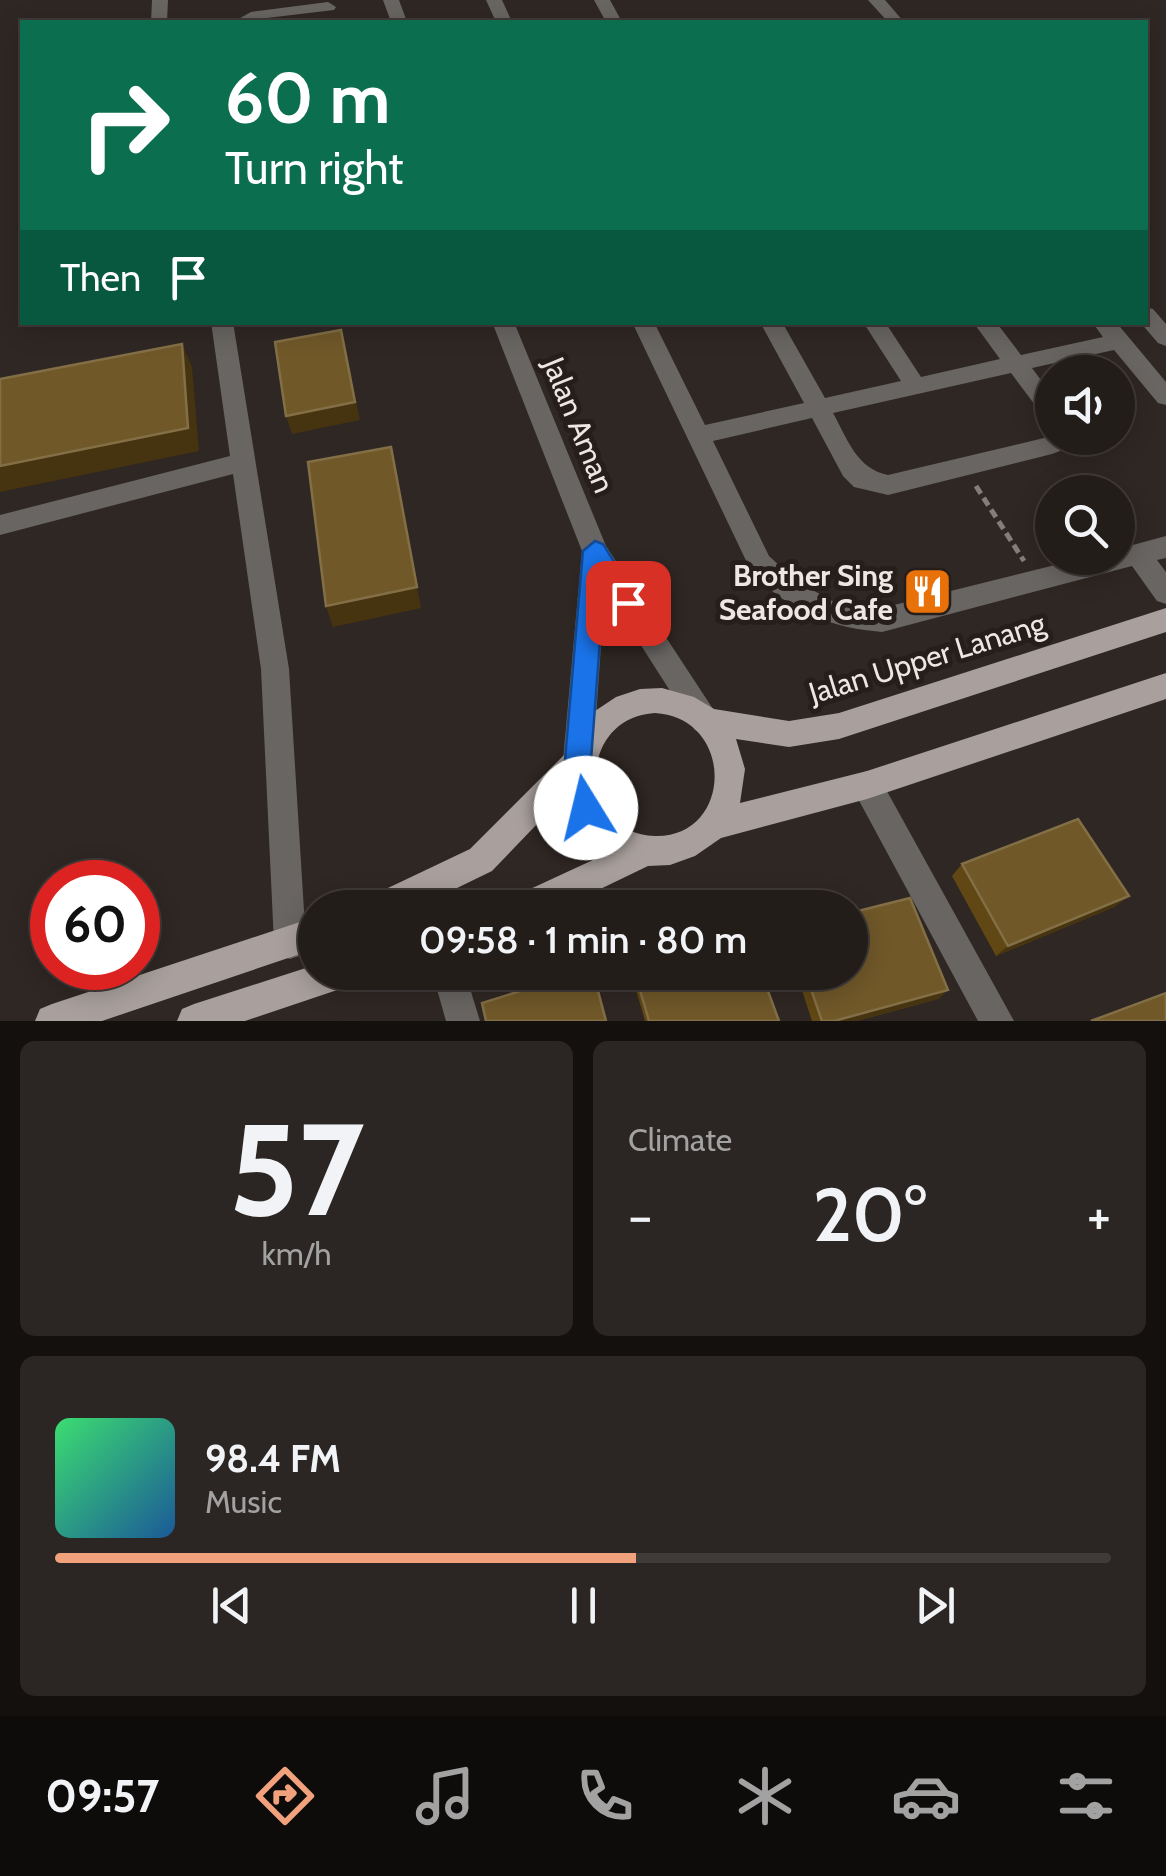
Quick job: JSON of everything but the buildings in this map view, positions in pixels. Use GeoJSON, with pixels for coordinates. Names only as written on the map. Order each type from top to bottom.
{"type":"FeatureCollection","features":[{"type":"Feature","properties":{"kind":"main road","name":"Jalan Upper Lanang"},"geometry":{"type":"LineString","coordinates":[[705,721],[789,734],[839,726],[1166,620]]}},
{"type":"Feature","properties":{"kind":"main road"},"geometry":{"type":"LineString","coordinates":[[716,824],[730,793],[730,759],[705,721],[686,709],[640,702],[600,721],[586,739],[578,760],[578,784],[586,808],[601,828],[623,843],[649,850],[676,848],[698,839],[716,824],[867,785],[1166,686]]}},
{"type":"Feature","properties":{"kind":"main road"},"geometry":{"type":"LineString","coordinates":[[418,890],[481,860],[578,760]]}},
{"type":"Feature","properties":{"kind":"main road"},"geometry":{"type":"LineString","coordinates":[[563,890],[649,850]]}},
{"type":"Feature","properties":{"kind":"main road"},"geometry":{"type":"LineString","coordinates":[[52,1021],[298,939]]}},
{"type":"Feature","properties":{"kind":"main road"},"geometry":{"type":"LineString","coordinates":[[194,1021],[298,987]]}},
{"type":"Feature","properties":{"kind":"street"},"geometry":{"type":"LineString","coordinates":[[876,0],[894,20]]}},
{"type":"Feature","properties":{"kind":"street"},"geometry":{"type":"LineString","coordinates":[[245,20],[328,10]]}},
{"type":"Feature","properties":{"kind":"street"},"geometry":{"type":"LineString","coordinates":[[1148,317],[1166,338]]}},
{"type":"Feature","properties":{"kind":"street"},"geometry":{"type":"LineString","coordinates":[[222,325],[276,669],[298,897]]}},
{"type":"Feature","properties":{"kind":"street","name":"Jalan Aman"},"geometry":{"type":"LineString","coordinates":[[503,325],[595,551],[705,721]]}},
{"type":"Feature","properties":{"kind":"street"},"geometry":{"type":"LineString","coordinates":[[644,325],[760,563],[780,587],[818,609],[852,619],[882,620],[1166,547]]}},
{"type":"Feature","properties":{"kind":"street"},"geometry":{"type":"LineString","coordinates":[[773,325],[852,470],[863,480],[888,485],[1035,450]]}},
{"type":"Feature","properties":{"kind":"street"},"geometry":{"type":"LineString","coordinates":[[876,325],[916,386]]}},
{"type":"Feature","properties":{"kind":"street"},"geometry":{"type":"LineString","coordinates":[[986,325],[1035,389]]}},
{"type":"Feature","properties":{"kind":"street"},"geometry":{"type":"LineString","coordinates":[[698,435],[1015,364],[1110,332],[1166,397]]}},
{"type":"Feature","properties":{"kind":"street"},"geometry":{"type":"LineString","coordinates":[[0,525],[244,462]]}},
{"type":"Feature","properties":{"kind":"street"},"geometry":{"type":"LineString","coordinates":[[578,760],[595,551]]}},
{"type":"Feature","properties":{"kind":"street"},"geometry":{"type":"LineString","coordinates":[[1138,554],[1166,593]]}},
{"type":"Feature","properties":{"kind":"street"},"geometry":{"type":"LineString","coordinates":[[867,785],[997,1021]]}},
{"type":"Feature","properties":{"kind":"street"},"geometry":{"type":"LineString","coordinates":[[454,990],[463,1021]]}},
{"type":"Feature","properties":{"kind":"path"},"geometry":{"type":"LineString","coordinates":[[964,468],[1037,580]]}},
{"type":"Feature","properties":{"kind":"place","name":"Brother Sing Seafood Cafe"},"geometry":{"type":"Point","coordinates":[928,592]}},
{"type":"Feature","properties":{"kind":"route"},"geometry":{"type":"LineString","coordinates":[[586,808],[578,784],[578,760],[587,688],[595,551],[628,603]]}}]}
